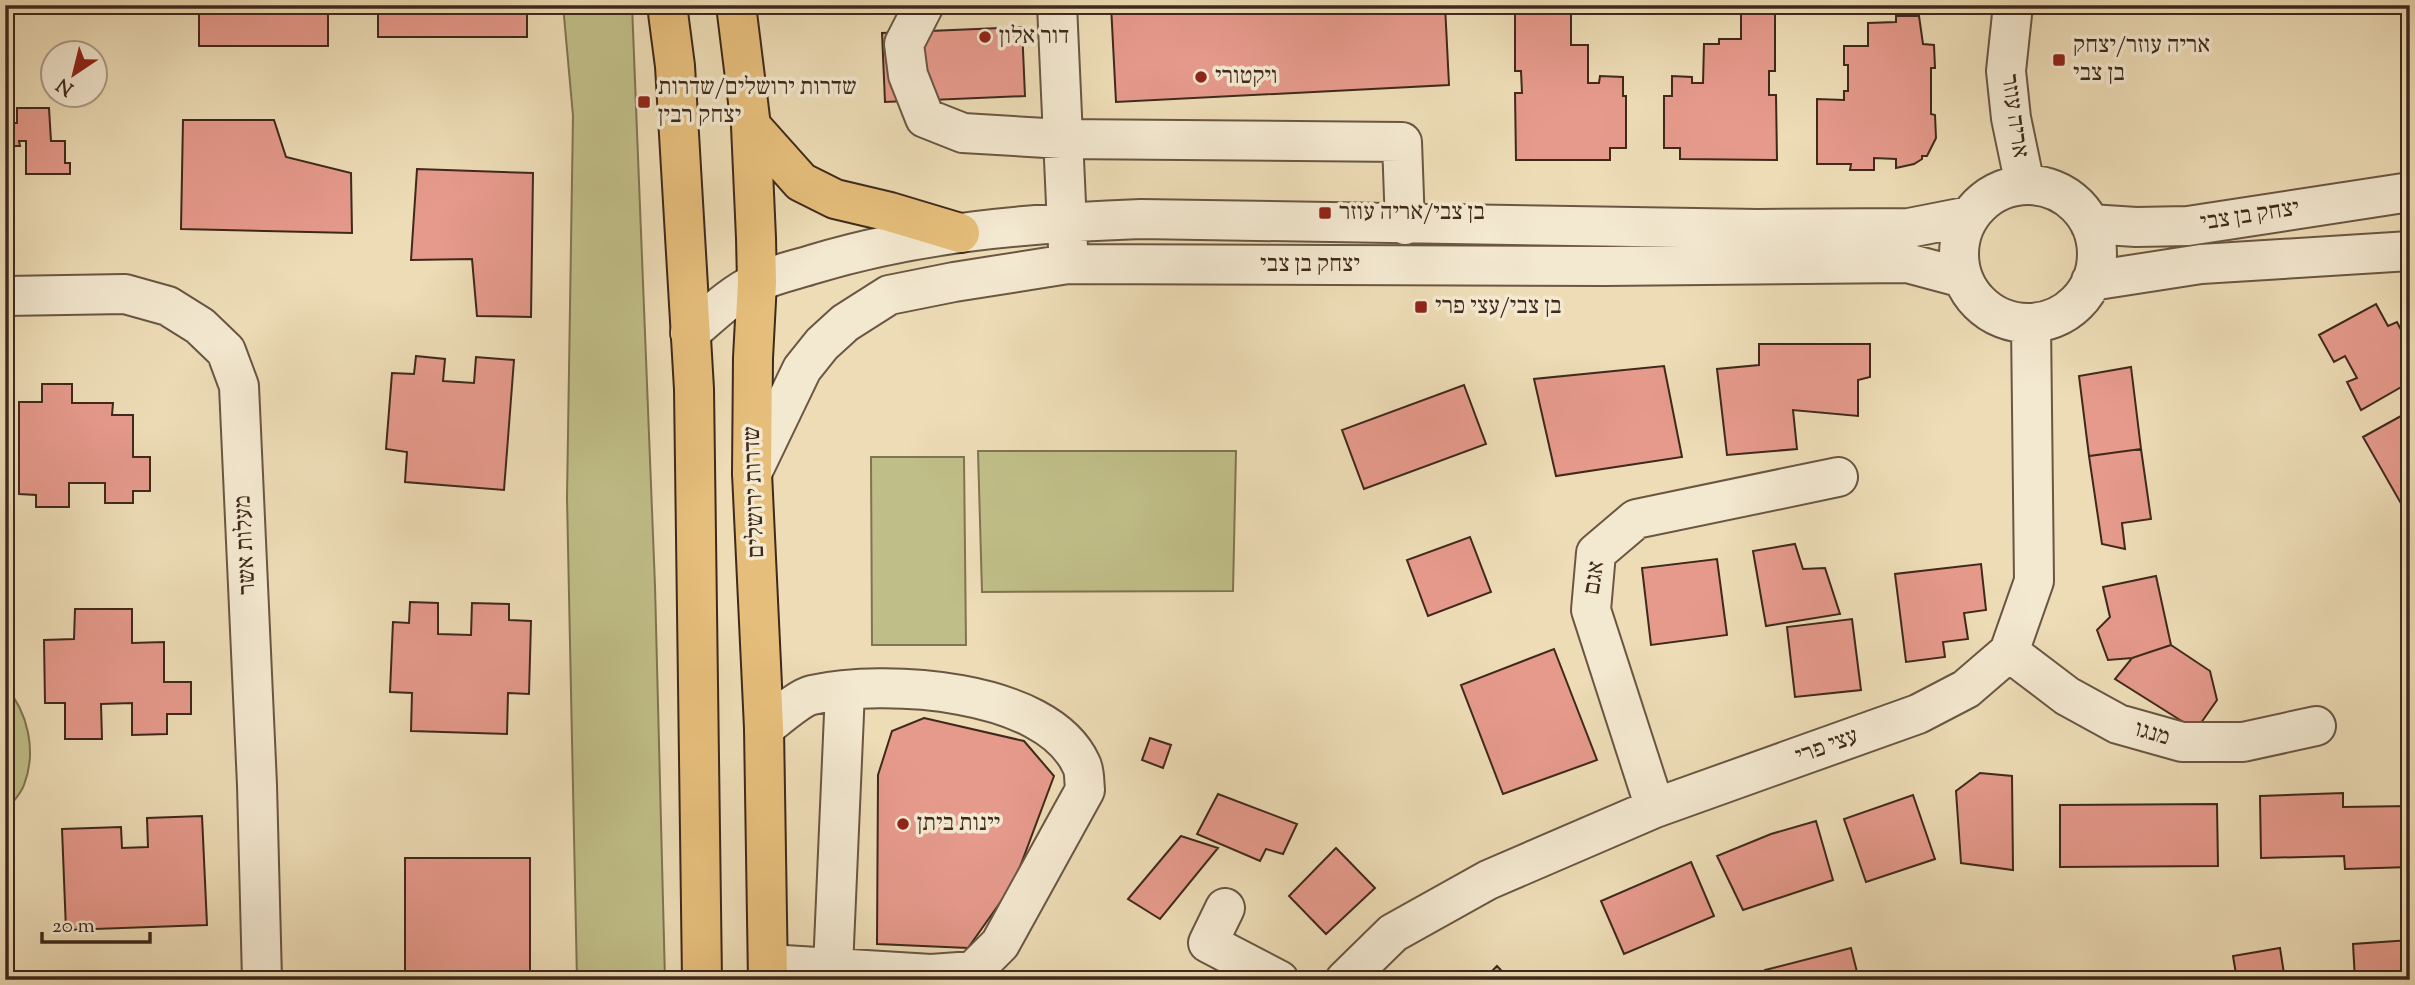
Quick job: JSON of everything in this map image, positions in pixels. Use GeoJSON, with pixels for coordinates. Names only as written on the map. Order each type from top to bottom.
{"type":"FeatureCollection","features":[{"type":"Feature","properties":{"kind":"main road"},"geometry":{"type":"LineString","coordinates":[[667,5],[675,66],[694,389],[702,980]]}},
{"type":"Feature","properties":{"kind":"main road","name":"שדרות ירושלים"},"geometry":{"type":"LineString","coordinates":[[736,5],[751,127],[757,282],[752,358],[752,473],[764,727],[768,972]]}},
{"type":"Feature","properties":{"kind":"main road"},"geometry":{"type":"LineString","coordinates":[[751,127],[801,182],[835,199],[960,233]]}},
{"type":"Feature","properties":{"kind":"street"},"geometry":{"type":"LineString","coordinates":[[924,5],[904,44],[908,75],[925,118],[963,133],[1062,139],[1402,142],[1405,225]]}},
{"type":"Feature","properties":{"kind":"street"},"geometry":{"type":"LineString","coordinates":[[1057,5],[1068,264]]}},
{"type":"Feature","properties":{"kind":"street","name":"אריה עוזר"},"geometry":{"type":"LineString","coordinates":[[2014,5],[2006,71],[2011,118],[2025,185]]}},
{"type":"Feature","properties":{"kind":"street"},"geometry":{"type":"LineString","coordinates":[[2025,185],[2048,188],[2070,199],[2090,224],[2097,253],[2096,268],[2081,298],[2067,311],[2031,323],[1997,316],[1983,306],[1971,293],[1959,262],[1962,230],[1970,215],[1984,199],[2003,189],[2025,185]]}},
{"type":"Feature","properties":{"kind":"street","name":"יצחק בן צבי"},"geometry":{"type":"LineString","coordinates":[[2090,224],[2188,226],[2410,192]]}},
{"type":"Feature","properties":{"kind":"street","name":"יצחק בן צבי"},"geometry":{"type":"LineString","coordinates":[[690,333],[728,299],[757,282],[863,249],[960,233],[1068,222],[1141,219],[1405,225],[1909,228],[1970,215]]}},
{"type":"Feature","properties":{"kind":"street","name":"יצחק בן צבי"},"geometry":{"type":"LineString","coordinates":[[2091,281],[2201,264],[2407,257]]}},
{"type":"Feature","properties":{"kind":"street","name":"יצחק בן צבי"},"geometry":{"type":"LineString","coordinates":[[752,473],[802,369],[822,344],[845,323],[889,295],[966,279],[1068,264],[1605,266],[1907,263],[1963,278]]}},
{"type":"Feature","properties":{"kind":"street","name":"מעלות אשר"},"geometry":{"type":"LineString","coordinates":[[5,296],[125,293],[168,306],[201,326],[226,351],[239,386],[257,785],[262,980]]}},
{"type":"Feature","properties":{"kind":"street"},"geometry":{"type":"LineString","coordinates":[[2009,652],[2034,581],[2031,323]]}},
{"type":"Feature","properties":{"kind":"street","name":"אגם"},"geometry":{"type":"LineString","coordinates":[[1655,808],[1591,610],[1596,553],[1636,519],[1838,477]]}},
{"type":"Feature","properties":{"kind":"street","name":"מנגו"},"geometry":{"type":"LineString","coordinates":[[2009,652],[2067,696],[2118,724],[2182,742],[2243,742],[2316,726]]}},
{"type":"Feature","properties":{"kind":"street","name":"עצי פרי"},"geometry":{"type":"LineString","coordinates":[[1345,980],[1393,933],[1488,880],[1655,808],[1918,714],[1965,689],[2009,652]]}},
{"type":"Feature","properties":{"kind":"street"},"geometry":{"type":"LineString","coordinates":[[764,727],[809,696],[871,687],[971,696],[1028,714],[1063,739],[1082,765],[1085,790],[1000,944],[973,971],[931,974],[833,968],[768,972]]}},
{"type":"Feature","properties":{"kind":"street"},"geometry":{"type":"LineString","coordinates":[[833,968],[845,691]]}},
{"type":"Feature","properties":{"kind":"street"},"geometry":{"type":"LineString","coordinates":[[1225,908],[1208,943],[1279,980]]}},
{"type":"Feature","properties":{"kind":"shaded area"},"geometry":{"type":"Polygon","coordinates":[[[563,5],[632,5],[655,586],[665,980],[577,980],[567,498],[573,116],[563,5]]]}},
{"type":"Feature","properties":{"kind":"shaded area"},"geometry":{"type":"Polygon","coordinates":[[[978,451],[1236,451],[1233,591],[982,592],[978,451]]]}},
{"type":"Feature","properties":{"kind":"shaded area"},"geometry":{"type":"Polygon","coordinates":[[[871,457],[964,457],[966,645],[872,645],[871,457]]]}},
{"type":"Feature","properties":{"kind":"shaded area"},"geometry":{"type":"Polygon","coordinates":[[[5,686],[25,720],[30,759],[24,785],[5,812],[5,686]]]}},
{"type":"Feature","properties":{"kind":"building"},"geometry":{"type":"Polygon","coordinates":[[[199,5],[328,5],[328,46],[199,46],[199,5]]]}},
{"type":"Feature","properties":{"kind":"building"},"geometry":{"type":"Polygon","coordinates":[[[378,5],[527,5],[527,37],[378,37],[378,5]]]}},
{"type":"Feature","properties":{"kind":"building"},"geometry":{"type":"Polygon","coordinates":[[[1111,5],[1445,5],[1449,85],[1116,102],[1111,5]]]}},
{"type":"Feature","properties":{"kind":"building"},"geometry":{"type":"Polygon","coordinates":[[[1515,6],[1549,6],[1550,10],[1571,10],[1571,45],[1588,45],[1588,83],[1599,83],[1600,76],[1623,77],[1623,96],[1626,96],[1626,148],[1610,148],[1610,160],[1516,160],[1515,93],[1522,93],[1521,71],[1515,71],[1515,6]]]}},
{"type":"Feature","properties":{"kind":"building"},"geometry":{"type":"Polygon","coordinates":[[[1741,14],[1775,14],[1775,71],[1769,71],[1769,95],[1776,95],[1777,160],[1680,159],[1680,148],[1664,148],[1664,96],[1672,96],[1672,76],[1692,77],[1692,83],[1703,83],[1704,44],[1719,44],[1719,39],[1741,39],[1741,14]]]}},
{"type":"Feature","properties":{"kind":"building"},"geometry":{"type":"Polygon","coordinates":[[[1896,16],[1919,16],[1923,44],[1934,45],[1931,114],[1935,115],[1936,138],[1927,156],[1922,156],[1922,159],[1914,164],[1896,168],[1896,159],[1874,158],[1874,170],[1850,170],[1851,164],[1817,164],[1817,99],[1844,100],[1844,91],[1848,91],[1848,65],[1844,65],[1844,46],[1868,46],[1868,23],[1896,22],[1896,16]]]}},
{"type":"Feature","properties":{"kind":"building"},"geometry":{"type":"Polygon","coordinates":[[[1022,27],[1025,96],[885,102],[882,33],[1022,27]]]}},
{"type":"Feature","properties":{"kind":"building"},"geometry":{"type":"Polygon","coordinates":[[[17,108],[49,108],[51,141],[65,141],[65,163],[70,163],[70,174],[26,174],[26,141],[19,141],[20,146],[9,146],[8,159],[5,159],[5,112],[9,112],[9,123],[17,123],[17,108]]]}},
{"type":"Feature","properties":{"kind":"building"},"geometry":{"type":"Polygon","coordinates":[[[183,120],[274,120],[286,157],[351,173],[352,233],[181,229],[183,120]]]}},
{"type":"Feature","properties":{"kind":"building"},"geometry":{"type":"Polygon","coordinates":[[[417,169],[533,173],[531,317],[477,316],[472,259],[411,260],[417,169]]]}},
{"type":"Feature","properties":{"kind":"building"},"geometry":{"type":"Polygon","coordinates":[[[2376,304],[2388,326],[2397,322],[2410,347],[2410,352],[2404,355],[2410,365],[2410,382],[2361,410],[2347,382],[2357,378],[2345,356],[2334,362],[2319,335],[2376,304]]]}},
{"type":"Feature","properties":{"kind":"building"},"geometry":{"type":"Polygon","coordinates":[[[1759,344],[1870,344],[1870,377],[1858,380],[1858,416],[1793,410],[1797,449],[1727,455],[1717,369],[1759,365],[1759,344]]]}},
{"type":"Feature","properties":{"kind":"building"},"geometry":{"type":"Polygon","coordinates":[[[416,356],[445,359],[443,381],[474,383],[476,357],[514,360],[504,490],[405,482],[407,452],[386,449],[392,373],[414,374],[416,356]]]}},
{"type":"Feature","properties":{"kind":"building"},"geometry":{"type":"Polygon","coordinates":[[[1664,366],[1682,457],[1556,476],[1534,379],[1664,366]]]}},
{"type":"Feature","properties":{"kind":"building"},"geometry":{"type":"Polygon","coordinates":[[[2131,367],[2141,449],[2089,456],[2079,376],[2131,367]]]}},
{"type":"Feature","properties":{"kind":"building"},"geometry":{"type":"Polygon","coordinates":[[[42,384],[72,384],[72,403],[113,403],[112,415],[133,415],[133,457],[150,457],[150,491],[133,491],[133,503],[105,503],[105,483],[69,483],[69,507],[36,507],[36,495],[19,494],[19,402],[42,402],[42,384]]]}},
{"type":"Feature","properties":{"kind":"building"},"geometry":{"type":"Polygon","coordinates":[[[1464,385],[1486,444],[1364,489],[1342,430],[1464,385]]]}},
{"type":"Feature","properties":{"kind":"building"},"geometry":{"type":"Polygon","coordinates":[[[2410,411],[2410,503],[2403,507],[2363,437],[2410,411]]]}},
{"type":"Feature","properties":{"kind":"building"},"geometry":{"type":"Polygon","coordinates":[[[2141,449],[2151,519],[2122,523],[2125,549],[2102,544],[2089,456],[2141,449]]]}},
{"type":"Feature","properties":{"kind":"building"},"geometry":{"type":"Polygon","coordinates":[[[1470,537],[1491,592],[1428,616],[1407,560],[1470,537]]]}},
{"type":"Feature","properties":{"kind":"building"},"geometry":{"type":"Polygon","coordinates":[[[1795,544],[1803,569],[1825,568],[1840,614],[1766,626],[1753,551],[1795,544]]]}},
{"type":"Feature","properties":{"kind":"building"},"geometry":{"type":"Polygon","coordinates":[[[1717,559],[1727,635],[1651,645],[1642,568],[1717,559]]]}},
{"type":"Feature","properties":{"kind":"building"},"geometry":{"type":"Polygon","coordinates":[[[1981,564],[1986,610],[1964,613],[1968,639],[1943,642],[1945,657],[1906,662],[1895,574],[1981,564]]]}},
{"type":"Feature","properties":{"kind":"building"},"geometry":{"type":"Polygon","coordinates":[[[2156,576],[2171,645],[2132,658],[2108,660],[2097,630],[2110,617],[2103,587],[2156,576]]]}},
{"type":"Feature","properties":{"kind":"building"},"geometry":{"type":"Polygon","coordinates":[[[410,602],[438,603],[438,634],[471,635],[472,603],[509,604],[509,620],[531,621],[529,694],[508,693],[507,734],[411,731],[412,693],[390,692],[393,622],[409,623],[410,602]]]}},
{"type":"Feature","properties":{"kind":"building"},"geometry":{"type":"Polygon","coordinates":[[[75,609],[132,609],[132,643],[164,642],[164,682],[191,682],[191,714],[167,714],[167,734],[132,735],[132,703],[101,704],[102,739],[65,739],[65,703],[45,703],[44,640],[74,639],[75,609]]]}},
{"type":"Feature","properties":{"kind":"building"},"geometry":{"type":"Polygon","coordinates":[[[1852,619],[1861,690],[1795,697],[1787,627],[1852,619]]]}},
{"type":"Feature","properties":{"kind":"building"},"geometry":{"type":"Polygon","coordinates":[[[2171,645],[2210,671],[2217,700],[2196,730],[2115,679],[2132,658],[2171,645]]]}},
{"type":"Feature","properties":{"kind":"building"},"geometry":{"type":"Polygon","coordinates":[[[1554,649],[1597,760],[1503,794],[1461,685],[1554,649]]]}},
{"type":"Feature","properties":{"kind":"building"},"geometry":{"type":"Polygon","coordinates":[[[924,718],[1024,741],[1054,776],[1014,883],[968,948],[877,944],[878,775],[892,731],[924,718]]]}},
{"type":"Feature","properties":{"kind":"building"},"geometry":{"type":"Polygon","coordinates":[[[1150,738],[1171,745],[1163,768],[1142,760],[1150,738]]]}},
{"type":"Feature","properties":{"kind":"building"},"geometry":{"type":"Polygon","coordinates":[[[1980,773],[2012,776],[2013,870],[1961,863],[1956,791],[1980,773]]]}},
{"type":"Feature","properties":{"kind":"building"},"geometry":{"type":"Polygon","coordinates":[[[2343,793],[2343,807],[2410,806],[2410,867],[2345,869],[2344,856],[2261,858],[2260,796],[2343,793]]]}},
{"type":"Feature","properties":{"kind":"building"},"geometry":{"type":"Polygon","coordinates":[[[1218,794],[1297,824],[1283,854],[1266,849],[1260,861],[1197,834],[1218,794]]]}},
{"type":"Feature","properties":{"kind":"building"},"geometry":{"type":"Polygon","coordinates":[[[1913,795],[1935,859],[1866,882],[1844,819],[1913,795]]]}},
{"type":"Feature","properties":{"kind":"building"},"geometry":{"type":"Polygon","coordinates":[[[2217,804],[2218,866],[2060,867],[2060,805],[2217,804]]]}},
{"type":"Feature","properties":{"kind":"building"},"geometry":{"type":"Polygon","coordinates":[[[202,816],[207,925],[66,930],[62,829],[121,827],[122,848],[148,847],[147,818],[202,816]]]}},
{"type":"Feature","properties":{"kind":"building"},"geometry":{"type":"Polygon","coordinates":[[[1816,821],[1833,880],[1743,910],[1717,856],[1771,834],[1816,821]]]}},
{"type":"Feature","properties":{"kind":"building"},"geometry":{"type":"Polygon","coordinates":[[[1181,836],[1218,848],[1160,919],[1128,899],[1181,836]]]}},
{"type":"Feature","properties":{"kind":"building"},"geometry":{"type":"Polygon","coordinates":[[[1336,848],[1375,888],[1326,934],[1289,896],[1336,848]]]}},
{"type":"Feature","properties":{"kind":"building"},"geometry":{"type":"Polygon","coordinates":[[[405,858],[530,858],[530,980],[405,980],[405,858]]]}},
{"type":"Feature","properties":{"kind":"building"},"geometry":{"type":"Polygon","coordinates":[[[1691,862],[1714,916],[1624,954],[1601,901],[1691,862]]]}},
{"type":"Feature","properties":{"kind":"building"},"geometry":{"type":"Polygon","coordinates":[[[2410,940],[2410,980],[2355,980],[2353,944],[2410,940]]]}},
{"type":"Feature","properties":{"kind":"building"},"geometry":{"type":"Polygon","coordinates":[[[1851,948],[1859,980],[1768,980],[1765,970],[1851,948]]]}},
{"type":"Feature","properties":{"kind":"building"},"geometry":{"type":"Polygon","coordinates":[[[2280,948],[2285,980],[2237,980],[2233,956],[2280,948]]]}},
{"type":"Feature","properties":{"kind":"building"},"geometry":{"type":"Polygon","coordinates":[[[1497,966],[1510,980],[1483,980],[1497,966]]]}},
{"type":"Feature","properties":{"kind":"place","name":"דור אלון"},"geometry":{"type":"Point","coordinates":[985,37]}},
{"type":"Feature","properties":{"kind":"place","name":"אריה עוזר/יצחק בן צבי"},"geometry":{"type":"Point","coordinates":[2059,60]}},
{"type":"Feature","properties":{"kind":"place","name":"ויקטורי"},"geometry":{"type":"Point","coordinates":[1201,77]}},
{"type":"Feature","properties":{"kind":"place","name":"שדרות ירושלים/שדרות יצחק רבין"},"geometry":{"type":"Point","coordinates":[644,102]}},
{"type":"Feature","properties":{"kind":"place","name":"בן צבי/אריה עוזר"},"geometry":{"type":"Point","coordinates":[1325,213]}},
{"type":"Feature","properties":{"kind":"place","name":"בן צבי/עצי פרי"},"geometry":{"type":"Point","coordinates":[1421,307]}},
{"type":"Feature","properties":{"kind":"place","name":"יינות ביתן"},"geometry":{"type":"Point","coordinates":[903,824]}}]}
